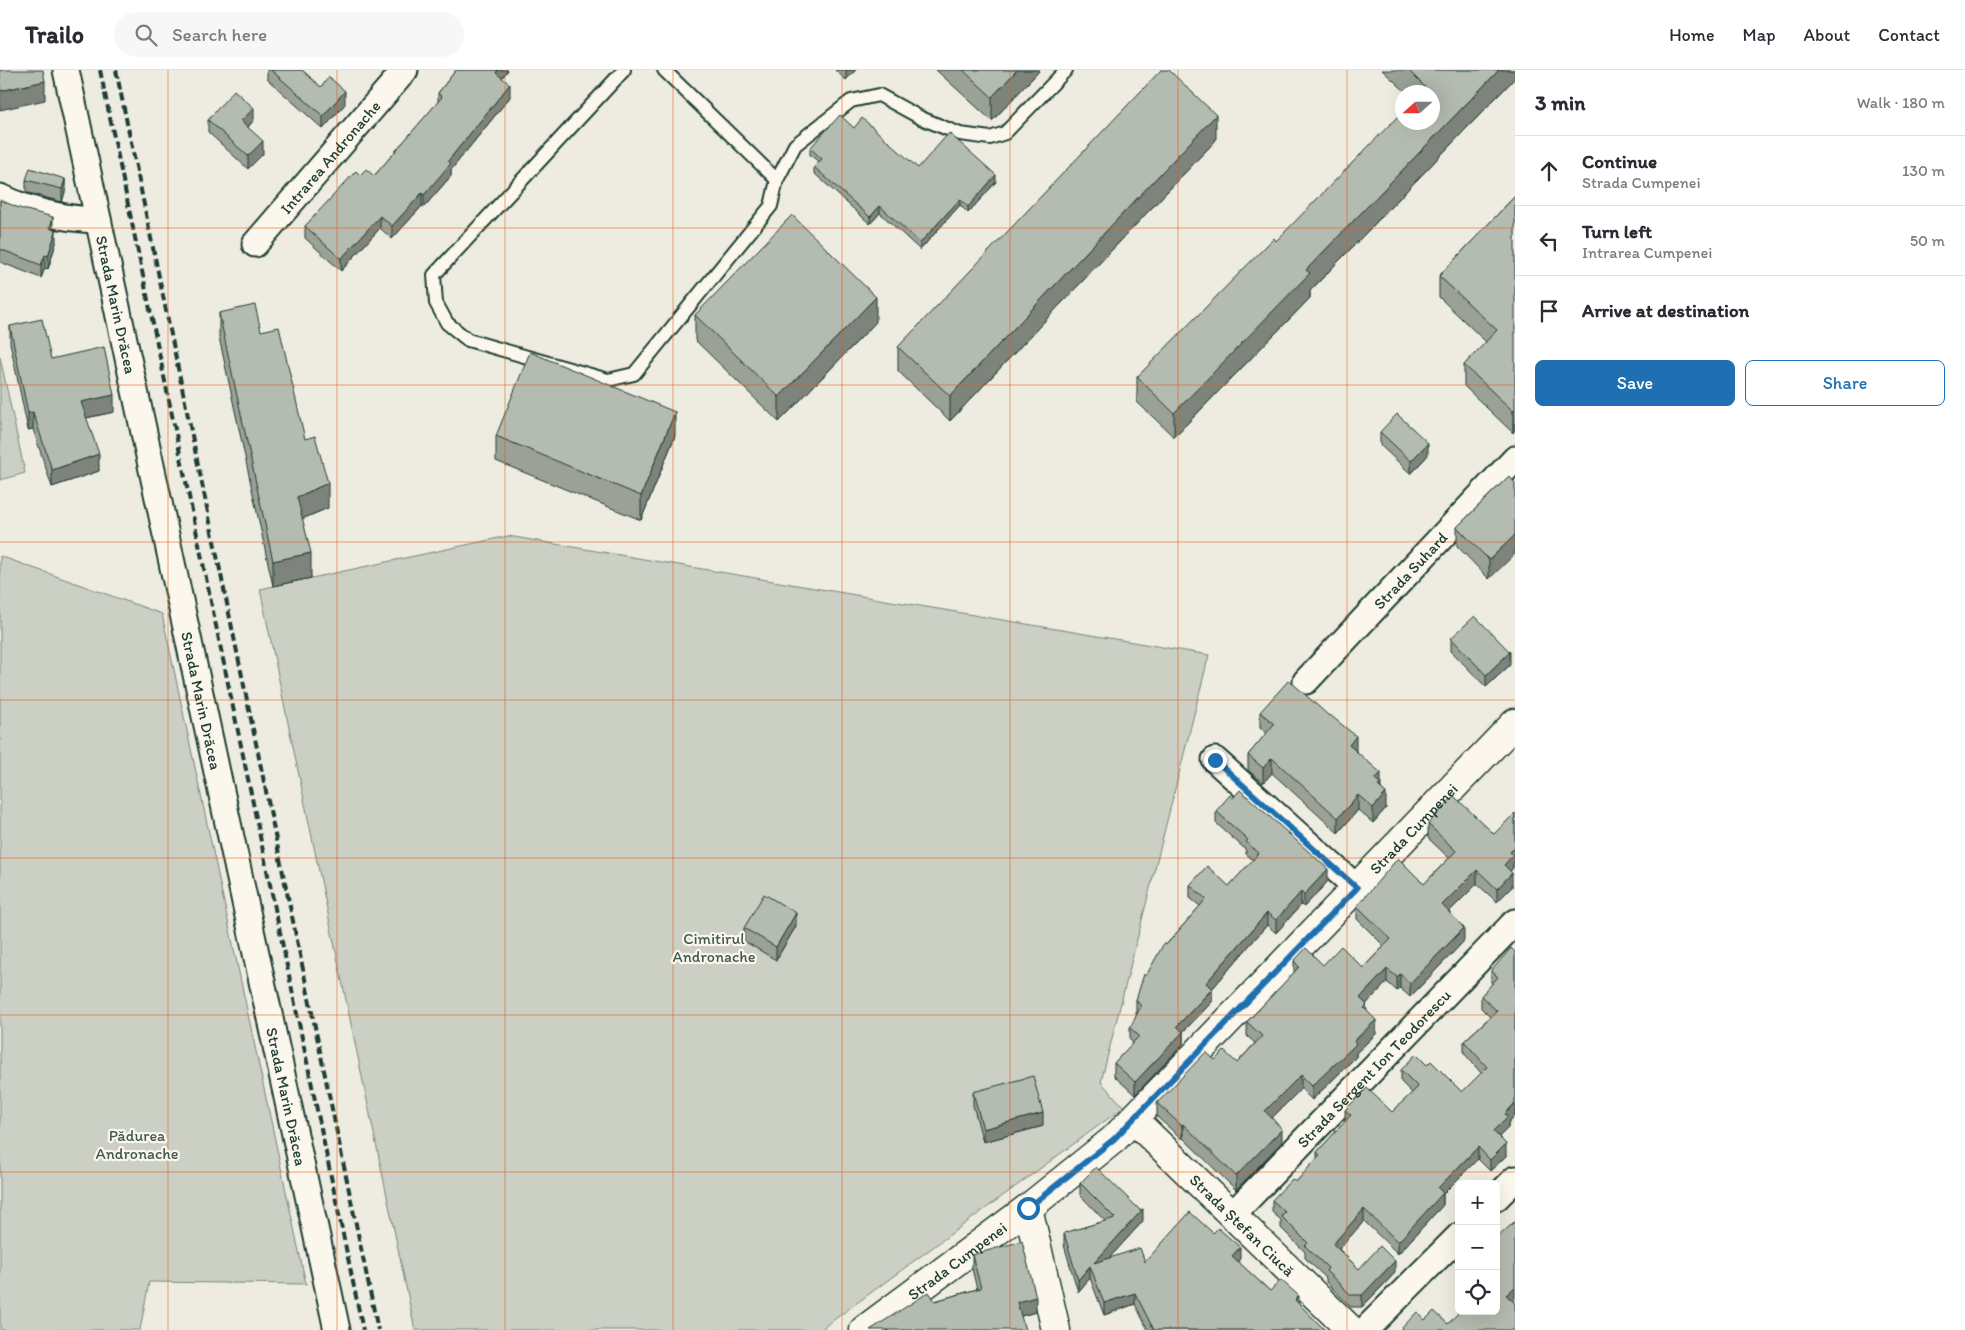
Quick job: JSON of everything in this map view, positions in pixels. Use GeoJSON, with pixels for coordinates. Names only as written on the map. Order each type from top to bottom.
{"type":"FeatureCollection","features":[{"type":"Feature","properties":{"kind":"street","name":"Strada Marin Drăcea"},"geometry":{"type":"LineString","coordinates":[[66,70],[337,1330]]}},
{"type":"Feature","properties":{"kind":"street","name":"Intrarea Andronache"},"geometry":{"type":"LineString","coordinates":[[255,244],[405,70]]}},
{"type":"Feature","properties":{"kind":"street"},"geometry":{"type":"LineString","coordinates":[[0,197],[45,214],[71,219],[98,220]]}},
{"type":"Feature","properties":{"kind":"street","name":"Strada Suhard"},"geometry":{"type":"LineString","coordinates":[[1306,682],[1515,459]]}},
{"type":"Feature","properties":{"kind":"street","name":"Strada Cumpenei"},"geometry":{"type":"LineString","coordinates":[[864,1330],[1028,1208],[1114,1139],[1515,723]]}},
{"type":"Feature","properties":{"kind":"street"},"geometry":{"type":"LineString","coordinates":[[1215,760],[1357,888]]}},
{"type":"Feature","properties":{"kind":"street","name":"Strada Sergent Ion Teodorescu"},"geometry":{"type":"LineString","coordinates":[[1232,1215],[1515,922]]}},
{"type":"Feature","properties":{"kind":"street","name":"Strada Ștefan Ciucă"},"geometry":{"type":"LineString","coordinates":[[1134,1120],[1352,1330]]}},
{"type":"Feature","properties":{"kind":"street"},"geometry":{"type":"LineString","coordinates":[[1028,1208],[1056,1330]]}},
{"type":"Feature","properties":{"kind":"street"},"geometry":{"type":"LineString","coordinates":[[1365,1330],[1455,1240]]}},
{"type":"Feature","properties":{"kind":"lane"},"geometry":{"type":"LineString","coordinates":[[624,70],[434,275],[436,303],[447,323],[468,340],[608,380],[634,374],[771,206],[777,180],[796,145],[851,100],[879,95],[921,118],[960,134],[990,138],[1005,133],[1066,70]]}},
{"type":"Feature","properties":{"kind":"lane"},"geometry":{"type":"LineString","coordinates":[[664,70],[777,180]]}},
{"type":"Feature","properties":{"kind":"green space"},"geometry":{"type":"Polygon","coordinates":[[[0,357],[25,473],[0,480],[0,357]]]}},
{"type":"Feature","properties":{"kind":"green space","name":"Cimitirul Andronache"},"geometry":{"type":"Polygon","coordinates":[[[508,536],[1209,655],[1101,1082],[1124,1107],[820,1330],[415,1330],[260,589],[508,536]]]}},
{"type":"Feature","properties":{"kind":"green space","name":"Pădurea Andronache"},"geometry":{"type":"Polygon","coordinates":[[[0,556],[162,614],[306,1284],[149,1282],[140,1330],[0,1330],[0,556]]]}},
{"type":"Feature","properties":{"kind":"building"},"geometry":{"type":"Polygon","coordinates":[[[0,70],[43,70],[45,81],[0,91],[0,70]]]}},
{"type":"Feature","properties":{"kind":"building"},"geometry":{"type":"Polygon","coordinates":[[[271,70],[302,70],[321,87],[329,77],[345,91],[323,116],[271,70]]]}},
{"type":"Feature","properties":{"kind":"building"},"geometry":{"type":"Polygon","coordinates":[[[456,70],[498,70],[496,73],[510,84],[448,161],[451,163],[424,195],[422,193],[392,226],[380,216],[341,259],[305,226],[356,171],[360,175],[366,169],[374,176],[442,97],[438,93],[456,70]]]}},
{"type":"Feature","properties":{"kind":"building"},"geometry":{"type":"Polygon","coordinates":[[[963,70],[1017,70],[992,97],[963,70]]]}},
{"type":"Feature","properties":{"kind":"building"},"geometry":{"type":"Polygon","coordinates":[[[1161,70],[1169,70],[1216,115],[950,396],[898,347],[1161,70]]]}},
{"type":"Feature","properties":{"kind":"building"},"geometry":{"type":"Polygon","coordinates":[[[1408,70],[1499,70],[1306,270],[1310,273],[1174,413],[1137,377],[1274,238],[1276,241],[1395,119],[1395,130],[1440,130],[1440,85],[1423,85],[1408,70]]]}},
{"type":"Feature","properties":{"kind":"building"},"geometry":{"type":"Polygon","coordinates":[[[234,90],[254,108],[241,121],[263,141],[248,156],[208,120],[234,90]]]}},
{"type":"Feature","properties":{"kind":"building"},"geometry":{"type":"Polygon","coordinates":[[[840,115],[854,128],[862,118],[918,168],[949,133],[996,175],[968,207],[960,199],[920,243],[880,206],[870,217],[814,167],[822,159],[810,148],[840,115]]]}},
{"type":"Feature","properties":{"kind":"building"},"geometry":{"type":"Polygon","coordinates":[[[30,168],[65,179],[62,189],[26,180],[30,168]]]}},
{"type":"Feature","properties":{"kind":"building"},"geometry":{"type":"Polygon","coordinates":[[[1515,196],[1515,409],[1513,411],[1464,365],[1497,330],[1439,276],[1515,196]]]}},
{"type":"Feature","properties":{"kind":"building"},"geometry":{"type":"Polygon","coordinates":[[[0,200],[19,208],[53,217],[50,228],[56,231],[48,256],[45,255],[41,265],[0,249],[0,200]]]}},
{"type":"Feature","properties":{"kind":"building"},"geometry":{"type":"Polygon","coordinates":[[[792,215],[876,297],[779,397],[695,315],[792,215]]]}},
{"type":"Feature","properties":{"kind":"building"},"geometry":{"type":"Polygon","coordinates":[[[255,305],[261,331],[279,327],[305,439],[315,436],[328,483],[297,497],[311,553],[273,561],[219,313],[255,305]]]}},
{"type":"Feature","properties":{"kind":"building"},"geometry":{"type":"Polygon","coordinates":[[[42,319],[51,359],[104,347],[114,395],[81,402],[99,454],[52,470],[33,412],[28,413],[10,326],[42,319]]]}},
{"type":"Feature","properties":{"kind":"building"},"geometry":{"type":"Polygon","coordinates":[[[530,352],[675,412],[641,496],[496,436],[530,352]]]}},
{"type":"Feature","properties":{"kind":"building"},"geometry":{"type":"Polygon","coordinates":[[[1397,414],[1428,443],[1411,461],[1380,432],[1397,414]]]}},
{"type":"Feature","properties":{"kind":"building"},"geometry":{"type":"Polygon","coordinates":[[[1509,476],[1515,483],[1515,535],[1489,560],[1457,527],[1509,476]]]}},
{"type":"Feature","properties":{"kind":"building"},"geometry":{"type":"Polygon","coordinates":[[[1475,616],[1510,652],[1486,675],[1451,638],[1475,616]]]}},
{"type":"Feature","properties":{"kind":"building"},"geometry":{"type":"Polygon","coordinates":[[[1289,680],[1329,716],[1356,736],[1349,745],[1381,773],[1375,779],[1381,784],[1378,786],[1386,793],[1373,808],[1358,795],[1338,818],[1272,758],[1263,768],[1248,755],[1274,724],[1260,712],[1289,680]]]}},
{"type":"Feature","properties":{"kind":"building"},"geometry":{"type":"Polygon","coordinates":[[[1240,790],[1328,869],[1304,895],[1301,892],[1276,920],[1267,913],[1206,983],[1212,989],[1177,1026],[1183,1032],[1135,1082],[1114,1063],[1139,1036],[1130,1028],[1141,1006],[1136,1000],[1144,974],[1146,976],[1164,943],[1166,945],[1206,899],[1190,885],[1207,866],[1229,886],[1259,853],[1246,842],[1248,840],[1216,811],[1230,795],[1233,798],[1240,790]]]}},
{"type":"Feature","properties":{"kind":"building"},"geometry":{"type":"Polygon","coordinates":[[[1454,796],[1494,834],[1515,813],[1515,847],[1510,852],[1513,855],[1504,865],[1512,873],[1497,889],[1477,870],[1442,905],[1464,928],[1410,983],[1400,974],[1397,977],[1387,969],[1360,998],[1367,1005],[1364,1008],[1376,1020],[1354,1041],[1356,1044],[1312,1086],[1301,1075],[1265,1111],[1282,1129],[1236,1176],[1183,1124],[1182,1126],[1157,1103],[1206,1052],[1215,1060],[1224,1051],[1237,1063],[1262,1036],[1247,1022],[1299,967],[1294,961],[1306,948],[1323,965],[1341,946],[1363,968],[1391,939],[1357,906],[1398,858],[1424,884],[1456,851],[1428,824],[1454,796]]]}},
{"type":"Feature","properties":{"kind":"building"},"geometry":{"type":"Polygon","coordinates":[[[764,894],[796,913],[776,947],[744,928],[764,894]]]}},
{"type":"Feature","properties":{"kind":"building"},"geometry":{"type":"Polygon","coordinates":[[[1511,948],[1515,952],[1515,1103],[1505,1114],[1508,1116],[1493,1131],[1506,1144],[1490,1160],[1478,1147],[1438,1188],[1443,1193],[1398,1242],[1364,1209],[1333,1244],[1359,1269],[1380,1246],[1395,1261],[1362,1295],[1351,1295],[1326,1271],[1328,1268],[1305,1246],[1308,1243],[1281,1216],[1285,1212],[1272,1200],[1292,1179],[1296,1182],[1320,1155],[1317,1152],[1351,1115],[1345,1110],[1367,1088],[1392,1112],[1418,1087],[1401,1070],[1416,1054],[1427,1065],[1431,1061],[1462,1092],[1487,1067],[1464,1041],[1497,1011],[1481,996],[1498,977],[1491,971],[1511,948]]]}},
{"type":"Feature","properties":{"kind":"building"},"geometry":{"type":"Polygon","coordinates":[[[1033,1076],[1043,1113],[983,1129],[973,1092],[1033,1076]]]}},
{"type":"Feature","properties":{"kind":"building"},"geometry":{"type":"Polygon","coordinates":[[[1096,1167],[1140,1210],[1143,1209],[1094,1263],[1140,1248],[1145,1262],[1190,1212],[1213,1233],[1218,1228],[1240,1247],[1232,1256],[1270,1291],[1281,1280],[1299,1296],[1295,1300],[1325,1330],[1154,1330],[1135,1293],[1104,1303],[1090,1266],[1078,1280],[1064,1233],[1115,1218],[1080,1183],[1096,1167]]]}},
{"type":"Feature","properties":{"kind":"building"},"geometry":{"type":"Polygon","coordinates":[[[1515,1221],[1515,1287],[1506,1295],[1515,1303],[1515,1330],[1400,1330],[1417,1312],[1425,1320],[1434,1311],[1448,1324],[1456,1315],[1500,1315],[1500,1235],[1515,1221]]]}},
{"type":"Feature","properties":{"kind":"building"},"geometry":{"type":"Polygon","coordinates":[[[1022,1241],[1036,1297],[1017,1302],[1025,1330],[870,1330],[929,1292],[935,1301],[981,1288],[972,1255],[1022,1241]]]}},
{"type":"Feature","properties":{"kind":"railway"},"geometry":{"type":"LineString","coordinates":[[100,70],[363,1330]]}},
{"type":"Feature","properties":{"kind":"railway"},"geometry":{"type":"LineString","coordinates":[[116,70],[378,1330]]}},
{"type":"Feature","properties":{"kind":"route"},"geometry":{"type":"LineString","coordinates":[[1028,1208],[1114,1139],[1134,1120],[1357,888],[1215,760]]}}]}
